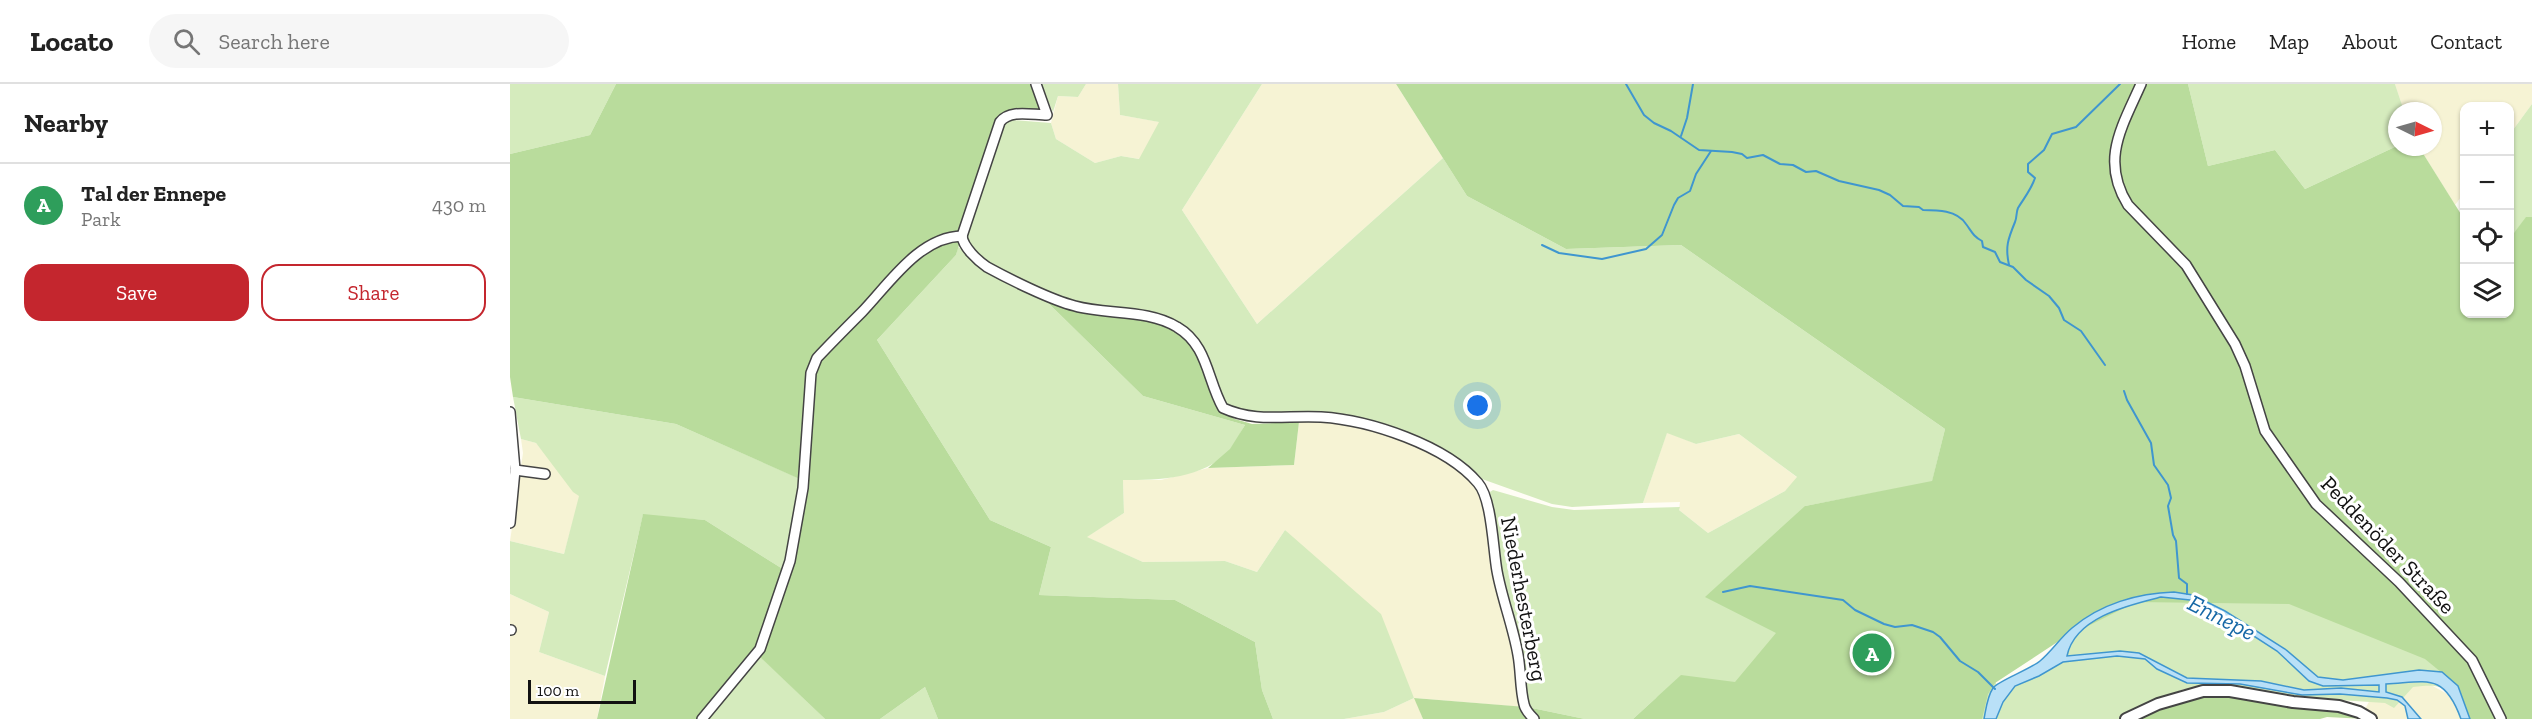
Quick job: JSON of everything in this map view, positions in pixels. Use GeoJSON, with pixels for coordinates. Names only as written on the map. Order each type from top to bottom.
{"type":"FeatureCollection","features":[{"type":"Feature","properties":{"kind":"street"},"geometry":{"type":"LineString","coordinates":[[702,719],[765,641],[790,561],[803,488],[811,373],[817,358],[903,267],[930,245],[952,236],[962,236],[1000,122],[1005,116],[1014,114],[1047,115],[1036,84]]}},
{"type":"Feature","properties":{"kind":"street","name":"Peddenöder Straße"},"geometry":{"type":"LineString","coordinates":[[2141,84],[2120,129],[2115,150],[2114,170],[2121,195],[2186,265],[2240,355],[2265,431],[2316,504],[2400,582],[2472,660],[2501,719]]}},
{"type":"Feature","properties":{"kind":"street","name":"Niederhesterberg"},"geometry":{"type":"LineString","coordinates":[[962,236],[963,243],[986,266],[1073,306],[1136,314],[1178,327],[1195,340],[1206,361],[1215,394],[1223,408],[1241,416],[1322,417],[1351,421],[1382,429],[1425,446],[1459,465],[1480,484],[1492,530],[1497,571],[1518,657],[1524,705],[1534,719]]}},
{"type":"Feature","properties":{"kind":"street"},"geometry":{"type":"LineString","coordinates":[[510,412],[515,470],[510,523]]}},
{"type":"Feature","properties":{"kind":"street"},"geometry":{"type":"LineString","coordinates":[[515,470],[545,474]]}},
{"type":"Feature","properties":{"kind":"street"},"geometry":{"type":"LineString","coordinates":[[2126,719],[2158,704],[2203,691],[2230,691],[2350,708],[2371,719]]}},
{"type":"Feature","properties":{"kind":"shaded area"},"geometry":{"type":"Polygon","coordinates":[[[1086,84],[1118,84],[1120,115],[1160,122],[1140,159],[1121,156],[1095,163],[1056,139],[1051,123],[1058,96],[1078,97],[1086,84]]]}},
{"type":"Feature","properties":{"kind":"shaded area"},"geometry":{"type":"Polygon","coordinates":[[[1262,84],[1396,84],[1443,158],[1257,324],[1182,210],[1262,84]]]}},
{"type":"Feature","properties":{"kind":"shaded area"},"geometry":{"type":"Polygon","coordinates":[[[2395,84],[2532,84],[2532,104],[2514,129],[2514,102],[2460,102],[2460,198],[2455,205],[2425,156],[2442,156],[2442,102],[2401,102],[2395,84]]]}},
{"type":"Feature","properties":{"kind":"shaded area"},"geometry":{"type":"Polygon","coordinates":[[[1346,421],[1422,447],[1460,468],[1473,481],[1481,495],[1511,630],[1522,707],[1415,698],[1423,719],[1344,719],[1384,712],[1414,698],[1285,530],[1257,572],[1225,561],[1143,562],[1086,537],[1124,513],[1123,480],[1161,480],[1208,468],[1294,465],[1299,422],[1346,421]]]}},
{"type":"Feature","properties":{"kind":"shaded area"},"geometry":{"type":"Polygon","coordinates":[[[1667,432],[1696,444],[1739,434],[1798,478],[1785,491],[1708,533],[1679,510],[1680,502],[1643,503],[1667,432]]]}},
{"type":"Feature","properties":{"kind":"shaded area"},"geometry":{"type":"Polygon","coordinates":[[[521,439],[536,443],[580,496],[564,554],[510,541],[523,453],[521,439]]]}},
{"type":"Feature","properties":{"kind":"shaded area"},"geometry":{"type":"Polygon","coordinates":[[[510,594],[549,612],[539,652],[605,676],[597,719],[510,719],[510,594]]]}},
{"type":"Feature","properties":{"kind":"shaded area"},"geometry":{"type":"Polygon","coordinates":[[[2378,685],[2431,685],[2449,695],[2454,700],[2461,719],[2375,719],[2364,711],[2378,685]]]}},
{"type":"Feature","properties":{"kind":"green space"},"geometry":{"type":"Polygon","coordinates":[[[510,84],[616,84],[590,135],[510,154],[510,84]]]}},
{"type":"Feature","properties":{"kind":"green space"},"geometry":{"type":"Polygon","coordinates":[[[616,84],[1032,84],[1041,102],[1040,110],[1029,113],[1008,112],[997,119],[956,255],[877,340],[990,520],[1051,547],[1039,595],[1175,600],[1255,642],[1262,690],[1273,719],[938,719],[925,687],[880,719],[825,719],[758,655],[704,719],[597,719],[643,514],[705,520],[786,571],[802,480],[676,424],[513,397],[510,377],[510,154],[590,135],[616,84]]]}},
{"type":"Feature","properties":{"kind":"green space"},"geometry":{"type":"Polygon","coordinates":[[[1040,84],[1086,84],[1078,97],[1058,96],[1053,112],[1040,84]]]}},
{"type":"Feature","properties":{"kind":"green space"},"geometry":{"type":"Polygon","coordinates":[[[1118,84],[1262,84],[1182,210],[1257,324],[1443,158],[1467,196],[1566,249],[1681,245],[1945,429],[1932,482],[1805,506],[1986,649],[1998,690],[2023,678],[2076,629],[2109,609],[2162,594],[2394,609],[2496,719],[2460,719],[2449,694],[2440,687],[2433,686],[2413,687],[2394,708],[2385,703],[2294,697],[2250,688],[2184,689],[2136,707],[2121,719],[1644,719],[1657,697],[1633,719],[1585,719],[1527,707],[1499,572],[1487,494],[1493,490],[1552,507],[1574,510],[1680,507],[1679,510],[1708,533],[1785,491],[1797,477],[1739,434],[1696,444],[1667,433],[1643,503],[1572,507],[1552,504],[1482,479],[1460,463],[1382,426],[1251,414],[1225,405],[1074,305],[987,265],[967,245],[964,236],[1001,124],[1012,120],[1051,123],[1056,139],[1095,163],[1121,156],[1139,159],[1159,122],[1120,115],[1118,84]]]}},
{"type":"Feature","properties":{"kind":"green space"},"geometry":{"type":"Polygon","coordinates":[[[1396,84],[2188,84],[2208,166],[2275,150],[2305,189],[2388,150],[2388,156],[2425,156],[2460,213],[2460,318],[2514,318],[2514,233],[2526,217],[2532,217],[2532,719],[2470,719],[2458,686],[2425,659],[2289,604],[2136,602],[2062,639],[1995,683],[1988,694],[1982,719],[1633,719],[1681,675],[1735,682],[1776,633],[1705,597],[1805,506],[1932,481],[1945,429],[1681,245],[1566,249],[1467,196],[1396,84]]]}},
{"type":"Feature","properties":{"kind":"green space"},"geometry":{"type":"Polygon","coordinates":[[[2188,84],[2395,84],[2401,102],[2388,102],[2388,150],[2305,189],[2275,150],[2208,166],[2188,84]]]}},
{"type":"Feature","properties":{"kind":"green space"},"geometry":{"type":"Polygon","coordinates":[[[2532,104],[2532,217],[2526,218],[2514,233],[2514,156],[2514,129],[2532,104]]]}},
{"type":"Feature","properties":{"kind":"green space"},"geometry":{"type":"Polygon","coordinates":[[[958,247],[1038,293],[1143,396],[1245,425],[1230,450],[1207,467],[1180,476],[1123,480],[1124,513],[1087,537],[1143,562],[1225,561],[1257,572],[1285,530],[1381,614],[1414,698],[1384,712],[1344,719],[1273,719],[1262,690],[1255,642],[1175,600],[1039,595],[1051,547],[990,520],[877,340],[956,255],[958,247]]]}},
{"type":"Feature","properties":{"kind":"green space"},"geometry":{"type":"Polygon","coordinates":[[[1038,293],[1167,323],[1193,340],[1222,410],[1235,419],[1252,424],[1299,422],[1294,465],[1208,468],[1230,449],[1245,425],[1143,396],[1038,293]]]}},
{"type":"Feature","properties":{"kind":"green space"},"geometry":{"type":"Polygon","coordinates":[[[513,397],[676,424],[803,480],[786,571],[705,520],[643,515],[605,676],[539,652],[549,612],[510,594],[510,541],[564,554],[579,496],[573,492],[536,443],[521,439],[513,397]]]}},
{"type":"Feature","properties":{"kind":"green space"},"geometry":{"type":"Polygon","coordinates":[[[758,654],[825,719],[704,719],[758,654]]]}},
{"type":"Feature","properties":{"kind":"green space"},"geometry":{"type":"Polygon","coordinates":[[[925,687],[938,719],[880,719],[925,687]]]}},
{"type":"Feature","properties":{"kind":"green space"},"geometry":{"type":"Polygon","coordinates":[[[2213,694],[2331,706],[2366,719],[2327,717],[2320,719],[2130,719],[2159,706],[2213,694]]]}},
{"type":"Feature","properties":{"kind":"green space"},"geometry":{"type":"Polygon","coordinates":[[[1414,698],[1527,707],[1585,719],[1423,719],[1414,698]]]}},
{"type":"Feature","properties":{"kind":"water"},"geometry":{"type":"Polygon","coordinates":[[[2174,592],[2193,595],[2225,611],[2285,649],[2318,677],[2343,680],[2419,670],[2442,672],[2458,686],[2470,719],[2461,719],[2448,693],[2432,683],[2386,684],[2386,692],[2402,697],[2421,719],[2408,719],[2405,706],[2397,700],[2340,694],[2302,695],[2240,684],[2187,683],[2157,669],[2145,659],[2117,656],[2063,662],[2015,686],[2003,702],[1996,719],[1984,719],[1993,688],[2040,661],[2083,620],[2120,601],[2174,592]],[[2161,597],[2105,615],[2081,631],[2072,643],[2067,656],[2120,651],[2139,653],[2187,678],[2261,681],[2304,690],[2341,688],[2379,692],[2379,685],[2323,686],[2309,681],[2277,651],[2226,618],[2190,600],[2161,597]]]}},
{"type":"Feature","properties":{"kind":"waterway"},"geometry":{"type":"LineString","coordinates":[[1626,84],[1644,115],[1699,150],[1732,152],[1742,154],[1747,158],[1763,155],[1780,164],[1793,165],[1806,172],[1816,171],[1839,181],[1879,190],[1890,195],[1903,206],[1952,213],[1962,219],[1975,236],[1982,241],[1983,247],[1995,252],[2000,262],[2013,267],[2026,280],[2049,296],[2059,308],[2064,320],[2081,331],[2105,365]]}},
{"type":"Feature","properties":{"kind":"waterway"},"geometry":{"type":"LineString","coordinates":[[1681,136],[1693,84]]}},
{"type":"Feature","properties":{"kind":"waterway"},"geometry":{"type":"LineString","coordinates":[[2009,265],[2008,243],[2017,210],[2035,178],[2028,172],[2028,164],[2044,150],[2052,134],[2076,127],[2120,84]]}},
{"type":"Feature","properties":{"kind":"waterway"},"geometry":{"type":"LineString","coordinates":[[1542,245],[1559,253],[1602,259],[1646,249],[1662,235],[1678,198],[1690,191],[1696,174],[1711,151]]}},
{"type":"Feature","properties":{"kind":"waterway","name":"Ennepe"},"geometry":{"type":"LineString","coordinates":[[2124,391],[2151,443],[2154,465],[2168,485],[2171,498],[2168,506],[2176,541],[2179,578],[2187,584],[2187,594]]}},
{"type":"Feature","properties":{"kind":"waterway"},"geometry":{"type":"LineString","coordinates":[[1723,592],[1750,586],[1843,600],[1855,610],[1884,624],[1895,627],[1912,625],[1933,632],[1960,661],[1978,672],[1995,689]]}},
{"type":"Feature","properties":{"kind":"place","name":"Tal der Ennepe"},"geometry":{"type":"Point","coordinates":[1872,653]}}]}
